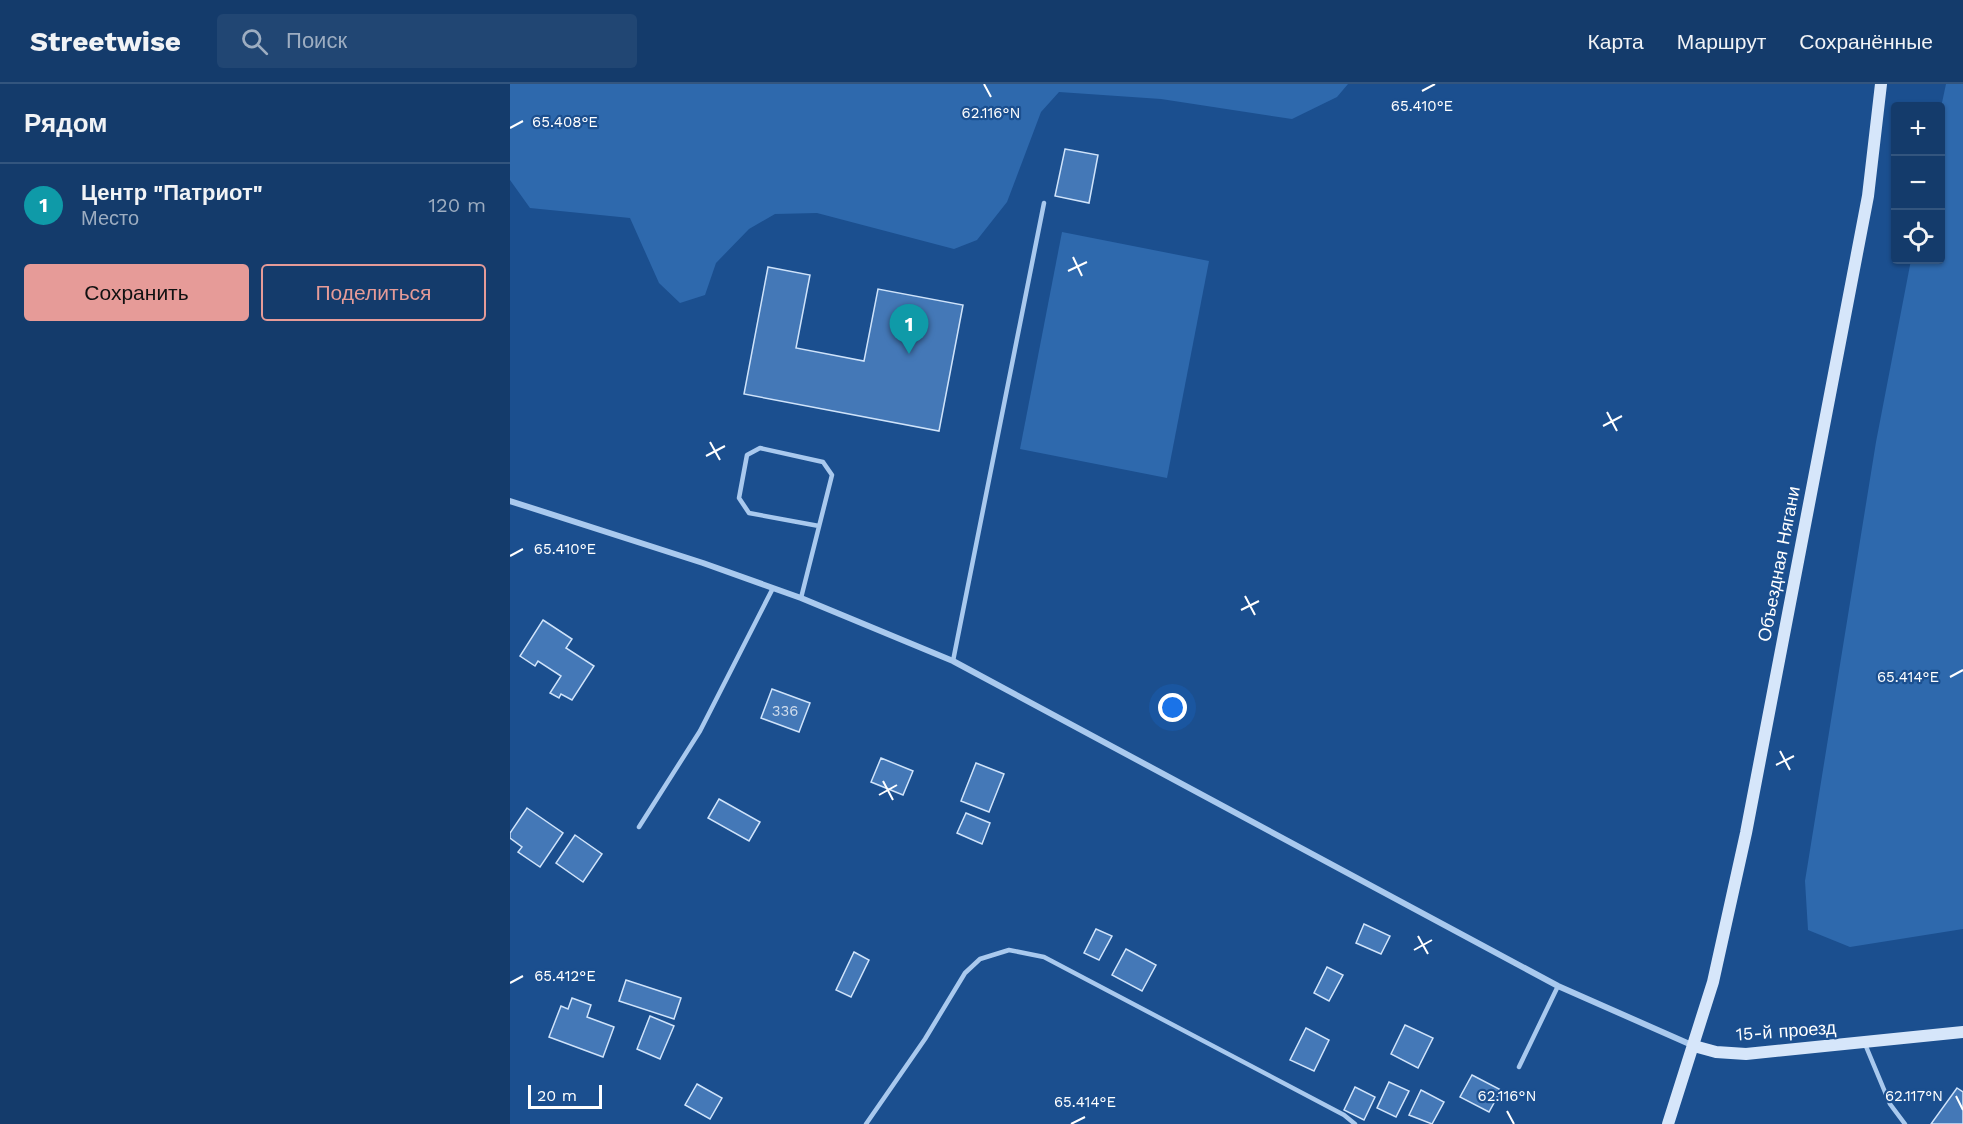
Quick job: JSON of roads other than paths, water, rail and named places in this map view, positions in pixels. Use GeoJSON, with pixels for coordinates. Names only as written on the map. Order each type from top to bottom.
{"type":"FeatureCollection","features":[{"type":"Feature","properties":{"kind":"main road","name":"Объездная Нягани"},"geometry":{"type":"LineString","coordinates":[[1694,1046],[1713,982],[1748,822],[1868,196],[1881,84]]}},
{"type":"Feature","properties":{"kind":"main road","name":"15-й проезд"},"geometry":{"type":"LineString","coordinates":[[1694,1046],[1716,1052],[1746,1054],[1865,1044],[1963,1032]]}},
{"type":"Feature","properties":{"kind":"main road"},"geometry":{"type":"LineString","coordinates":[[1668,1124],[1694,1046]]}},
{"type":"Feature","properties":{"kind":"street"},"geometry":{"type":"LineString","coordinates":[[510,501],[703,563],[801,598],[953,661],[1558,986],[1694,1046]]}},
{"type":"Feature","properties":{"kind":"lane"},"geometry":{"type":"LineString","coordinates":[[953,661],[1044,203]]}},
{"type":"Feature","properties":{"kind":"lane"},"geometry":{"type":"LineString","coordinates":[[801,598],[832,475],[824,462],[760,448],[747,455],[739,498],[748,513],[819,526]]}},
{"type":"Feature","properties":{"kind":"lane"},"geometry":{"type":"LineString","coordinates":[[639,827],[700,730],[773,588]]}},
{"type":"Feature","properties":{"kind":"lane"},"geometry":{"type":"LineString","coordinates":[[866,1124],[925,1039],[965,973],[980,959],[1009,950],[1044,957],[1344,1115],[1354,1124]]}},
{"type":"Feature","properties":{"kind":"lane"},"geometry":{"type":"LineString","coordinates":[[1519,1067],[1558,986]]}},
{"type":"Feature","properties":{"kind":"lane"},"geometry":{"type":"LineString","coordinates":[[1865,1044],[1890,1104],[1905,1124]]}},
{"type":"Feature","properties":{"kind":"place","name":"Центр \"Патриот\""},"geometry":{"type":"Point","coordinates":[909,354]}}]}
